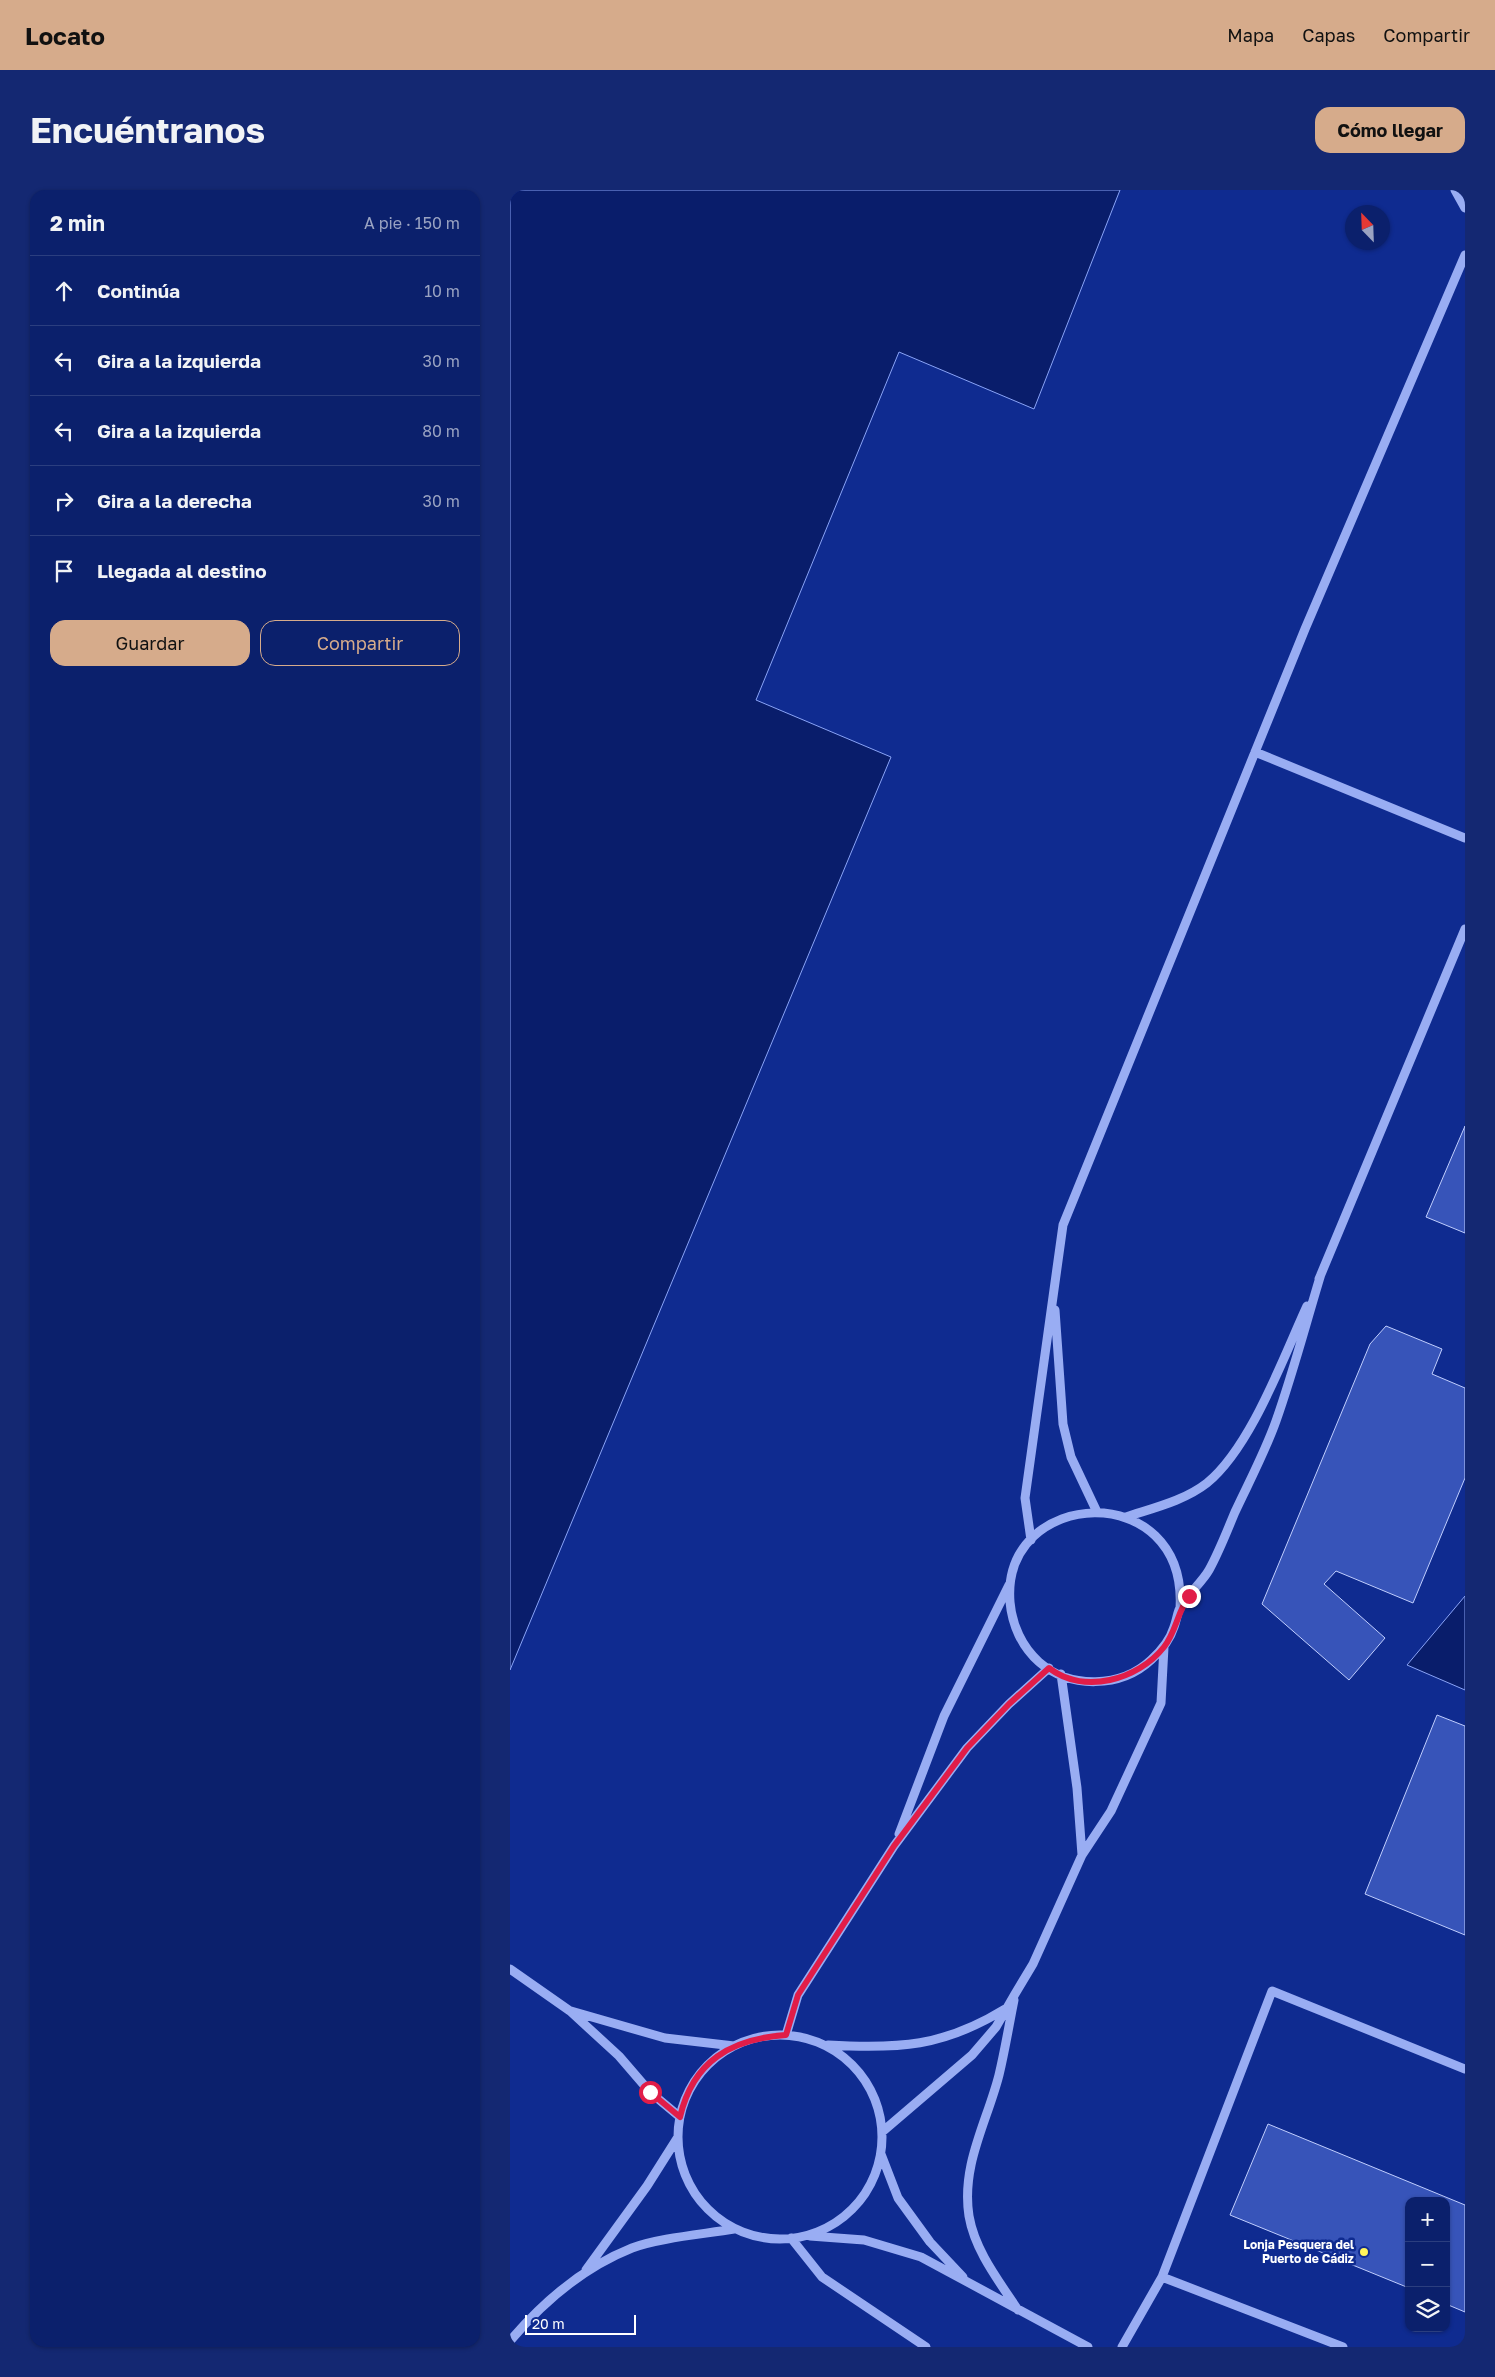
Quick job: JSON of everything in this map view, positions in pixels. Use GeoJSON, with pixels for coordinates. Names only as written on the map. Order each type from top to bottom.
{"type":"FeatureCollection","features":[{"type":"Feature","properties":{"kind":"lane"},"geometry":{"type":"LineString","coordinates":[[1455,190],[1465,208]]}},
{"type":"Feature","properties":{"kind":"lane"},"geometry":{"type":"LineString","coordinates":[[1031,1540],[1025,1498],[1063,1225],[1255,752],[1465,255]]}},
{"type":"Feature","properties":{"kind":"lane"},"geometry":{"type":"LineString","coordinates":[[1255,752],[1465,838]]}},
{"type":"Feature","properties":{"kind":"lane"},"geometry":{"type":"LineString","coordinates":[[1126,1518],[1169,1503],[1208,1482],[1222,1468],[1248,1432],[1322,1274],[1465,929]]}},
{"type":"Feature","properties":{"kind":"lane"},"geometry":{"type":"LineString","coordinates":[[1180,1609],[1209,1571],[1275,1423],[1322,1274]]}},
{"type":"Feature","properties":{"kind":"lane"},"geometry":{"type":"LineString","coordinates":[[1053,1287],[1063,1424],[1071,1457],[1097,1512]]}},
{"type":"Feature","properties":{"kind":"lane"},"geometry":{"type":"LineString","coordinates":[[894,1846],[944,1716],[1011,1580],[1016,1565],[1031,1540],[1055,1522],[1082,1513],[1097,1512],[1126,1518],[1150,1532],[1168,1554],[1179,1580],[1180,1609],[1174,1629],[1164,1647],[1150,1662],[1132,1673],[1113,1680],[1093,1682],[1072,1679],[1049,1668],[1030,1652],[1020,1639],[1014,1625],[1009,1595],[1011,1580]]}},
{"type":"Feature","properties":{"kind":"lane"},"geometry":{"type":"LineString","coordinates":[[882,2132],[972,2056],[996,2027],[1033,1964],[1082,1855],[1112,1811],[1161,1703],[1164,1647]]}},
{"type":"Feature","properties":{"kind":"lane"},"geometry":{"type":"LineString","coordinates":[[786,2035],[798,1995],[894,1846],[967,1748],[1009,1704],[1049,1668]]}},
{"type":"Feature","properties":{"kind":"lane"},"geometry":{"type":"LineString","coordinates":[[1061,1674],[1076,1788],[1082,1855]]}},
{"type":"Feature","properties":{"kind":"lane"},"geometry":{"type":"LineString","coordinates":[[510,1969],[570,2011],[619,2056],[650,2092],[680,2117]]}},
{"type":"Feature","properties":{"kind":"lane"},"geometry":{"type":"LineString","coordinates":[[1122,2347],[1162,2277],[1272,1991],[1465,2069]]}},
{"type":"Feature","properties":{"kind":"lane"},"geometry":{"type":"LineString","coordinates":[[1015,1994],[999,2076],[976,2141],[967,2188],[969,2218],[985,2260],[1018,2310]]}},
{"type":"Feature","properties":{"kind":"lane"},"geometry":{"type":"LineString","coordinates":[[822,2045],[876,2048],[911,2046],[957,2034],[1007,2007]]}},
{"type":"Feature","properties":{"kind":"lane"},"geometry":{"type":"LineString","coordinates":[[570,2011],[665,2038],[734,2046]]}},
{"type":"Feature","properties":{"kind":"lane"},"geometry":{"type":"LineString","coordinates":[[808,2236],[830,2226],[852,2211],[868,2190],[879,2166],[882,2132],[880,2114],[871,2089],[856,2068],[835,2051],[811,2040],[786,2035],[759,2037],[734,2046],[713,2061],[696,2079],[684,2102],[680,2117],[678,2151],[684,2175],[696,2197],[714,2215],[734,2229],[757,2238],[783,2240],[808,2236],[864,2240],[921,2257],[1088,2347]]}},
{"type":"Feature","properties":{"kind":"lane"},"geometry":{"type":"LineString","coordinates":[[510,2341],[531,2318],[584,2272],[647,2186],[678,2135]]}},
{"type":"Feature","properties":{"kind":"lane"},"geometry":{"type":"LineString","coordinates":[[881,2152],[898,2198],[930,2242],[969,2282]]}},
{"type":"Feature","properties":{"kind":"lane"},"geometry":{"type":"LineString","coordinates":[[584,2272],[632,2248],[734,2229]]}},
{"type":"Feature","properties":{"kind":"lane"},"geometry":{"type":"LineString","coordinates":[[791,2238],[822,2277],[926,2347]]}},
{"type":"Feature","properties":{"kind":"lane"},"geometry":{"type":"LineString","coordinates":[[1162,2277],[1343,2347]]}},
{"type":"Feature","properties":{"kind":"shaded area"},"geometry":{"type":"Polygon","coordinates":[[[510,190],[1120,190],[1034,409],[899,352],[756,700],[891,757],[510,1670],[510,190]]]}},
{"type":"Feature","properties":{"kind":"shaded area"},"geometry":{"type":"Polygon","coordinates":[[[1465,1596],[1465,1690],[1407,1665],[1465,1596]]]}},
{"type":"Feature","properties":{"kind":"building"},"geometry":{"type":"Polygon","coordinates":[[[1465,1126],[1465,1233],[1426,1217],[1465,1126]]]}},
{"type":"Feature","properties":{"kind":"building"},"geometry":{"type":"Polygon","coordinates":[[[1386,1326],[1442,1349],[1432,1374],[1465,1388],[1465,1478],[1413,1603],[1336,1571],[1324,1584],[1385,1638],[1349,1680],[1262,1604],[1370,1344],[1386,1326]]]}},
{"type":"Feature","properties":{"kind":"building"},"geometry":{"type":"Polygon","coordinates":[[[1437,1715],[1465,1726],[1465,1935],[1365,1894],[1437,1715]]]}},
{"type":"Feature","properties":{"kind":"building","name":"Lonja Pesquera del Puerto de Cádiz"},"geometry":{"type":"Polygon","coordinates":[[[1268,2124],[1446,2197],[1405,2197],[1405,2286],[1230,2215],[1268,2124]]]}},
{"type":"Feature","properties":{"kind":"building","name":"Lonja Pesquera del Puerto de Cádiz"},"geometry":{"type":"Polygon","coordinates":[[[1450,2199],[1465,2205],[1465,2312],[1450,2306],[1450,2199]]]}},
{"type":"Feature","properties":{"kind":"place","name":"Lonja Pesquera del Puerto de Cádiz"},"geometry":{"type":"Point","coordinates":[1364,2252]}},
{"type":"Feature","properties":{"kind":"route"},"geometry":{"type":"LineString","coordinates":[[650,2092],[680,2117],[684,2102],[696,2079],[713,2061],[734,2046],[759,2037],[786,2035],[798,1995],[894,1846],[967,1748],[1009,1704],[1049,1668],[1072,1679],[1093,1682],[1113,1680],[1132,1673],[1150,1662],[1164,1647],[1174,1629],[1180,1609],[1189,1596]]}}]}
